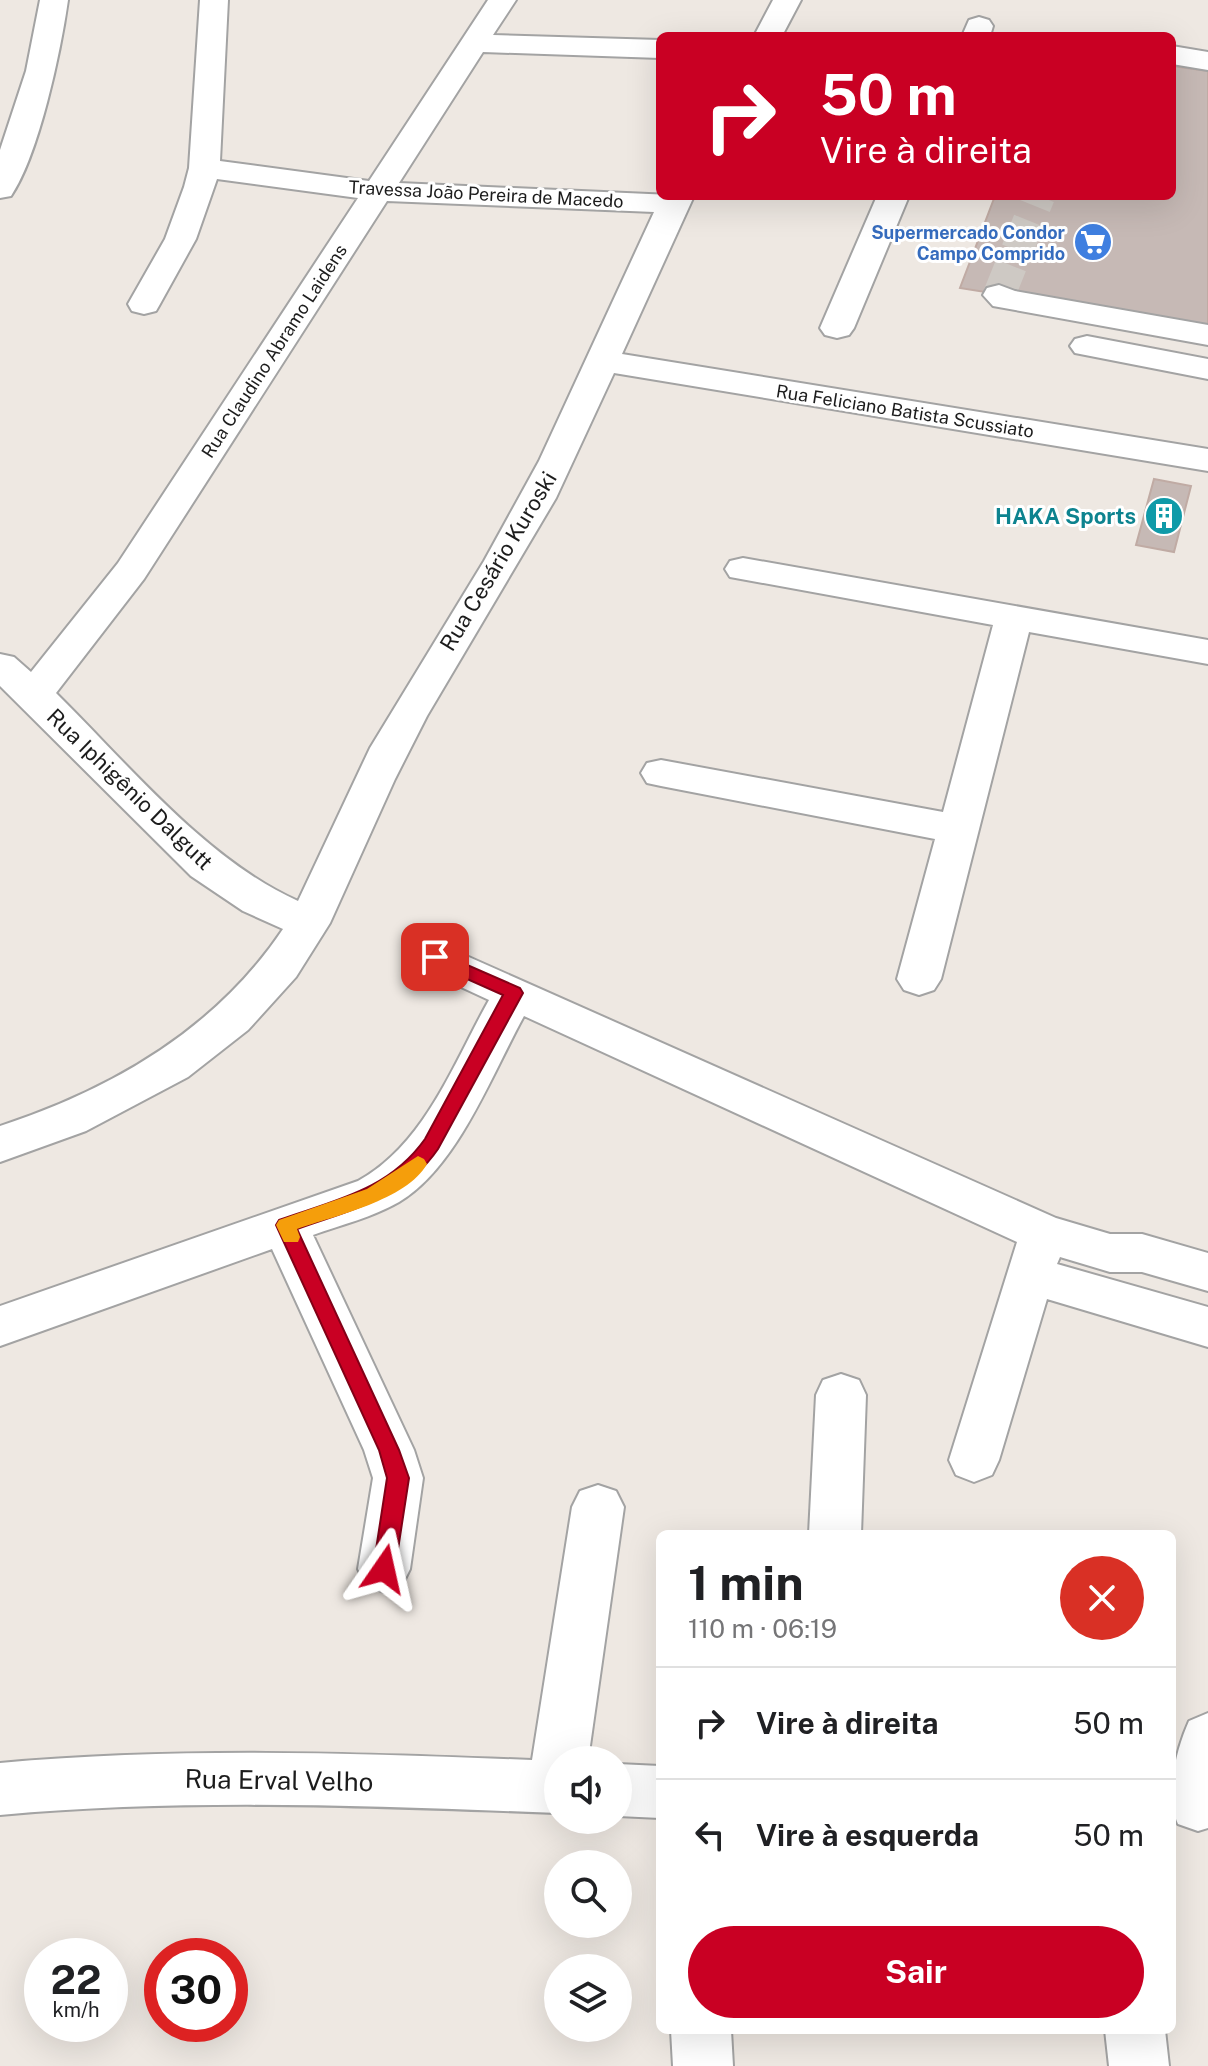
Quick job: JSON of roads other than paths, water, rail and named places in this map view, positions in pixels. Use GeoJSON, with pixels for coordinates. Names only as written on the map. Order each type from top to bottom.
{"type":"FeatureCollection","features":[{"type":"Feature","properties":{"kind":"street"},"geometry":{"type":"LineString","coordinates":[[0,189],[15,152],[49,32],[54,0]]}},
{"type":"Feature","properties":{"kind":"street"},"geometry":{"type":"LineString","coordinates":[[144,304],[188,228],[199,195],[204,168],[214,0]]}},
{"type":"Feature","properties":{"kind":"street","name":"Rua Claudino Abramo Laidens"},"geometry":{"type":"LineString","coordinates":[[34,694],[131,571],[502,0]]}},
{"type":"Feature","properties":{"kind":"street"},"geometry":{"type":"LineString","coordinates":[[770,32],[787,0]]}},
{"type":"Feature","properties":{"kind":"street"},"geometry":{"type":"LineString","coordinates":[[474,43],[656,49]]}},
{"type":"Feature","properties":{"kind":"street"},"geometry":{"type":"LineString","coordinates":[[1176,56],[1208,61]]}},
{"type":"Feature","properties":{"kind":"street","name":"Travessa João Pereira de Macedo"},"geometry":{"type":"LineString","coordinates":[[204,168],[378,191],[656,199]]}},
{"type":"Feature","properties":{"kind":"street","name":"Rua Cesário Kuroski"},"geometry":{"type":"LineString","coordinates":[[0,1144],[65,1120],[126,1091],[175,1062],[219,1030],[258,993],[309,923],[387,753],[432,672],[536,503],[676,200]]}},
{"type":"Feature","properties":{"kind":"street"},"geometry":{"type":"LineString","coordinates":[[837,328],[891,200]]}},
{"type":"Feature","properties":{"kind":"street"},"geometry":{"type":"LineString","coordinates":[[999,295],[1005,299],[1208,335]]}},
{"type":"Feature","properties":{"kind":"street"},"geometry":{"type":"LineString","coordinates":[[1087,346],[1208,369]]}},
{"type":"Feature","properties":{"kind":"street","name":"Rua Feliciano Batista Scussiato"},"geometry":{"type":"LineString","coordinates":[[602,361],[1208,460]]}},
{"type":"Feature","properties":{"kind":"street"},"geometry":{"type":"LineString","coordinates":[[743,569],[1014,617],[1203,644]]}},
{"type":"Feature","properties":{"kind":"street"},"geometry":{"type":"LineString","coordinates":[[919,979],[1014,617]]}},
{"type":"Feature","properties":{"kind":"street","name":"Rua Iphigênio Dalgutt"},"geometry":{"type":"LineString","coordinates":[[0,666],[34,694],[206,866],[258,900],[309,923]]}},
{"type":"Feature","properties":{"kind":"street"},"geometry":{"type":"LineString","coordinates":[[661,773],[958,829]]}},
{"type":"Feature","properties":{"kind":"street"},"geometry":{"type":"LineString","coordinates":[[435,957],[514,993],[1036,1254],[1208,1327]]}},
{"type":"Feature","properties":{"kind":"street"},"geometry":{"type":"LineString","coordinates":[[0,1326],[374,1194],[396,1182],[417,1165],[432,1144],[514,993]]}},
{"type":"Feature","properties":{"kind":"street"},"geometry":{"type":"LineString","coordinates":[[285,1225],[389,1450],[398,1478],[384,1569]]}},
{"type":"Feature","properties":{"kind":"street"},"geometry":{"type":"LineString","coordinates":[[1036,1254],[1142,1253],[1208,1272]]}},
{"type":"Feature","properties":{"kind":"street"},"geometry":{"type":"LineString","coordinates":[[974,1460],[1036,1254]]}},
{"type":"Feature","properties":{"kind":"street"},"geometry":{"type":"LineString","coordinates":[[835,1530],[841,1395]]}},
{"type":"Feature","properties":{"kind":"street"},"geometry":{"type":"LineString","coordinates":[[563,1746],[598,1507]]}},
{"type":"Feature","properties":{"kind":"street"},"geometry":{"type":"LineString","coordinates":[[1193,1805],[1208,1739]]}},
{"type":"Feature","properties":{"kind":"street","name":"Rua Erval Velho"},"geometry":{"type":"LineString","coordinates":[[0,1789],[101,1779],[188,1777],[544,1777]]}},
{"type":"Feature","properties":{"kind":"street"},"geometry":{"type":"LineString","coordinates":[[632,1791],[656,1792]]}},
{"type":"Feature","properties":{"kind":"street"},"geometry":{"type":"LineString","coordinates":[[701,2034],[703,2066]]}},
{"type":"Feature","properties":{"kind":"street"},"geometry":{"type":"LineString","coordinates":[[1135,2034],[1139,2066]]}},
{"type":"Feature","properties":{"kind":"tunnel"},"geometry":{"type":"LineString","coordinates":[[999,295],[1037,200]]}},
{"type":"Feature","properties":{"kind":"place","name":"Supermercado Condor Campo Comprido"},"geometry":{"type":"Point","coordinates":[1093,242]}},
{"type":"Feature","properties":{"kind":"place","name":"HAKA Sports"},"geometry":{"type":"Point","coordinates":[1164,516]}}]}
